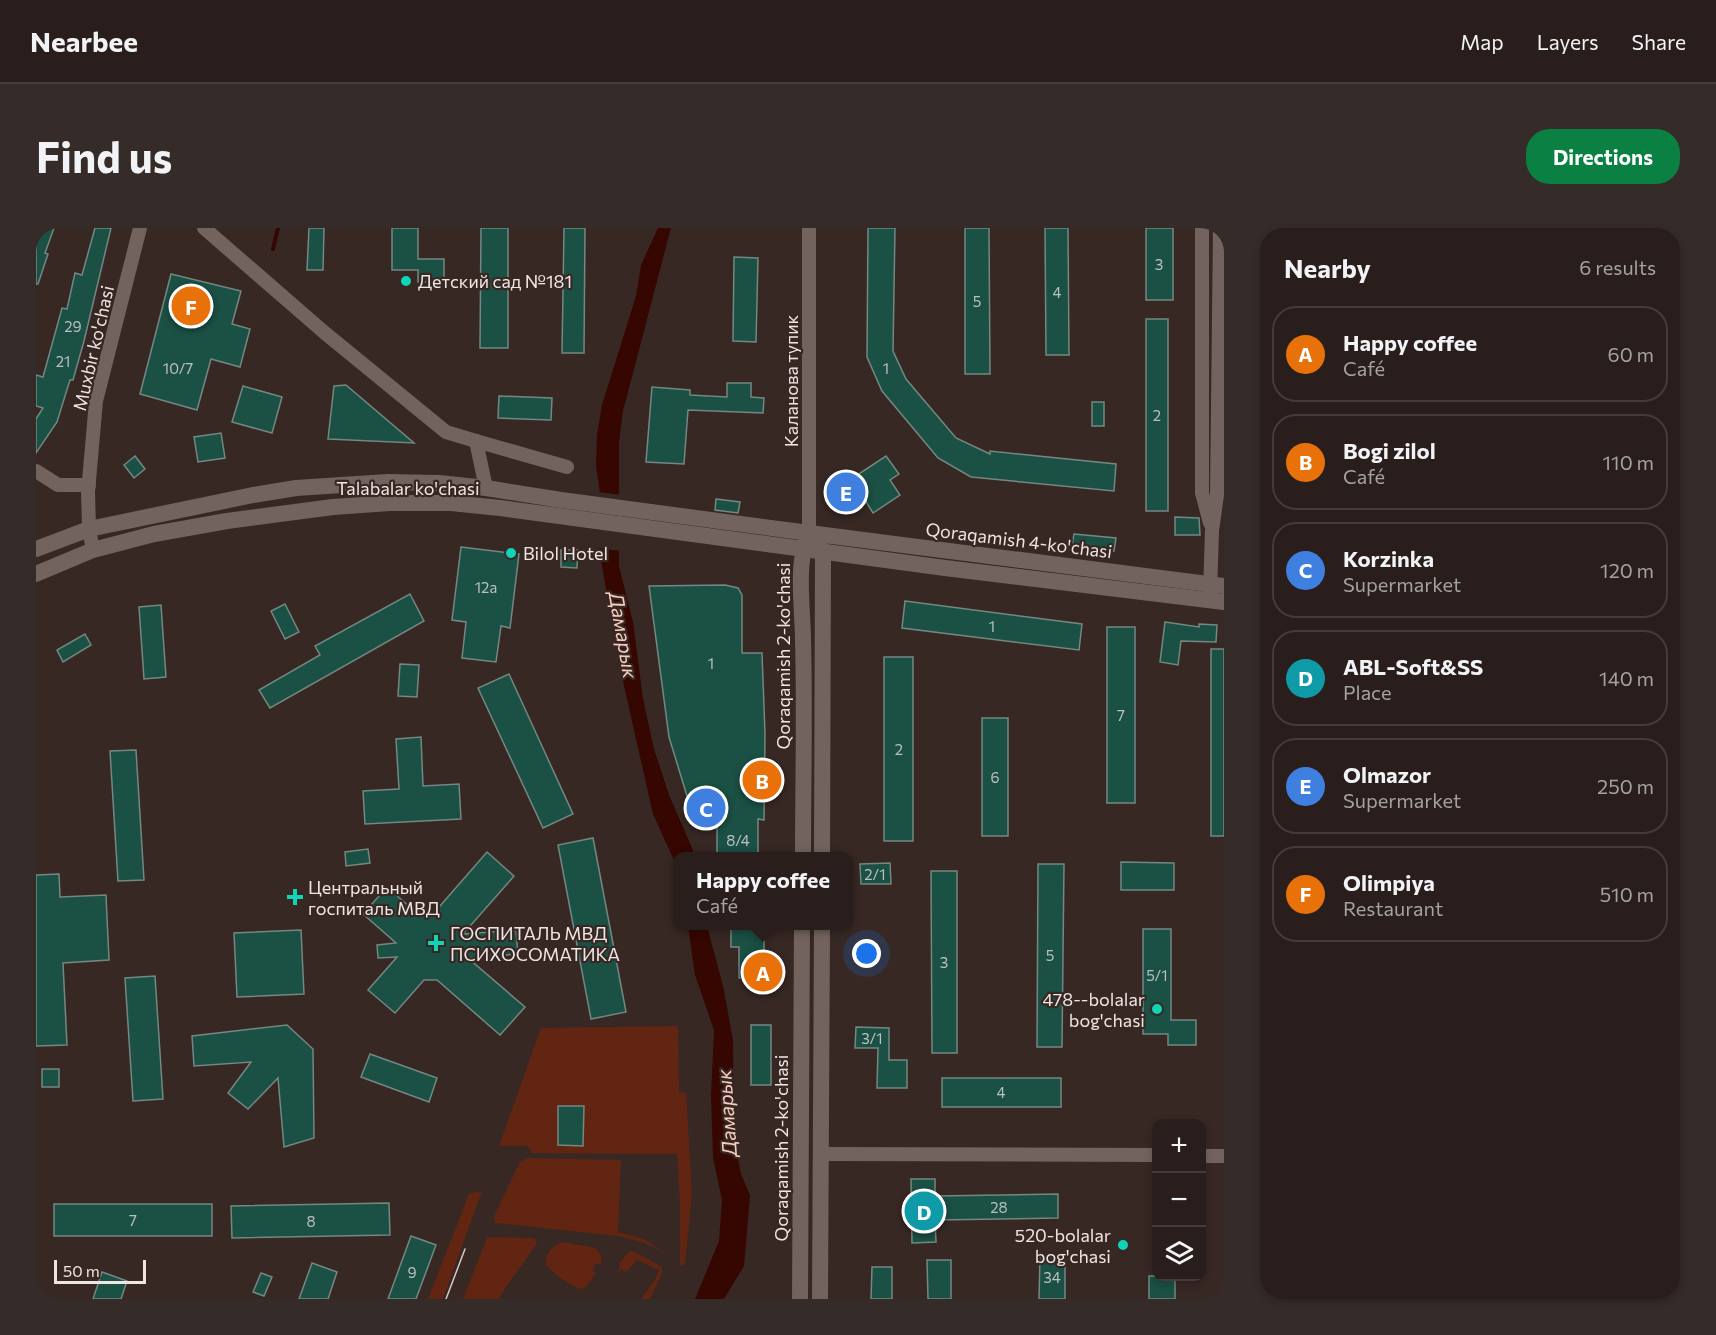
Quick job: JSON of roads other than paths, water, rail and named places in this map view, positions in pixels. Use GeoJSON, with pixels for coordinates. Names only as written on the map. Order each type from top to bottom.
{"type":"FeatureCollection","features":[{"type":"Feature","properties":{"kind":"main road","name":"Talabalar ko'chasi"},"geometry":{"type":"LineString","coordinates":[[36,549],[88,529],[296,488],[388,482],[439,483],[486,488],[560,508]]}},
{"type":"Feature","properties":{"kind":"main road","name":"Talabalar ko'chasi"},"geometry":{"type":"LineString","coordinates":[[36,574],[93,550],[154,534],[227,521],[333,507],[390,503],[560,508],[806,541],[823,551]]}},
{"type":"Feature","properties":{"kind":"main road","name":"Qoraqamish 4-ko'chasi"},"geometry":{"type":"LineString","coordinates":[[806,541],[1217,593]]}},
{"type":"Feature","properties":{"kind":"main road","name":"Qoraqamish 2-ko'chasi"},"geometry":{"type":"LineString","coordinates":[[802,852],[806,541]]}},
{"type":"Feature","properties":{"kind":"main road","name":"Qoraqamish 4-ko'chasi"},"geometry":{"type":"LineString","coordinates":[[823,551],[1217,593]]}},
{"type":"Feature","properties":{"kind":"main road"},"geometry":{"type":"LineString","coordinates":[[822,852],[823,551]]}},
{"type":"Feature","properties":{"kind":"main road","name":"Qoraqamish 2-ko'chasi"},"geometry":{"type":"LineString","coordinates":[[800,1299],[802,930]]}},
{"type":"Feature","properties":{"kind":"main road"},"geometry":{"type":"LineString","coordinates":[[820,1299],[822,930]]}},
{"type":"Feature","properties":{"kind":"main road"},"geometry":{"type":"LineString","coordinates":[[801,1216],[821,1216]]}},
{"type":"Feature","properties":{"kind":"street","name":"Muxbir ko'chasi"},"geometry":{"type":"LineString","coordinates":[[93,550],[88,529],[88,485],[96,401],[140,228]]}},
{"type":"Feature","properties":{"kind":"street"},"geometry":{"type":"LineString","coordinates":[[204,228],[325,333],[446,432],[567,467]]}},
{"type":"Feature","properties":{"kind":"street","name":"Каланова тупик"},"geometry":{"type":"LineString","coordinates":[[806,541],[809,228]]}},
{"type":"Feature","properties":{"kind":"street"},"geometry":{"type":"LineString","coordinates":[[1202,228],[1202,493],[1212,531],[1217,593]]}},
{"type":"Feature","properties":{"kind":"street"},"geometry":{"type":"LineString","coordinates":[[1212,531],[1217,495],[1220,228]]}},
{"type":"Feature","properties":{"kind":"street"},"geometry":{"type":"LineString","coordinates":[[476,441],[486,488]]}},
{"type":"Feature","properties":{"kind":"street"},"geometry":{"type":"LineString","coordinates":[[36,471],[58,485],[88,485]]}},
{"type":"Feature","properties":{"kind":"street"},"geometry":{"type":"LineString","coordinates":[[821,1154],[1152,1155]]}},
{"type":"Feature","properties":{"kind":"street"},"geometry":{"type":"LineString","coordinates":[[1206,1155],[1224,1156]]}},
{"type":"Feature","properties":{"kind":"water","name":"Дамарык"},"geometry":{"type":"Polygon","coordinates":[[[658,228],[671,228],[623,411],[619,442],[619,566],[633,622],[643,699],[654,749],[669,795],[693,850],[693,852],[673,852],[673,858],[653,814],[620,668],[599,549],[600,493],[596,466],[597,435],[602,405],[636,296],[641,265],[658,228]]]}},
{"type":"Feature","properties":{"kind":"water","name":"Дамарык"},"geometry":{"type":"Polygon","coordinates":[[[689,930],[708,930],[723,986],[733,1040],[734,1138],[741,1174],[750,1195],[744,1266],[724,1299],[695,1299],[719,1241],[722,1200],[713,1158],[711,1096],[714,1030],[695,975],[689,930]]]}},
{"type":"Feature","properties":{"kind":"waterway"},"geometry":{"type":"LineString","coordinates":[[273,249],[278,228]]}},
{"type":"Feature","properties":{"kind":"tram line"},"geometry":{"type":"LineString","coordinates":[[446,1299],[465,1249]]}},
{"type":"Feature","properties":{"kind":"place","name":"Детский сад №181"},"geometry":{"type":"Point","coordinates":[406,281]}},
{"type":"Feature","properties":{"kind":"place","name":"Olimpiya"},"geometry":{"type":"Point","coordinates":[191,306]}},
{"type":"Feature","properties":{"kind":"place","name":"Olmazor"},"geometry":{"type":"Point","coordinates":[846,492]}},
{"type":"Feature","properties":{"kind":"place","name":"Bilol Hotel"},"geometry":{"type":"Point","coordinates":[511,553]}},
{"type":"Feature","properties":{"kind":"place","name":"Bogi zilol"},"geometry":{"type":"Point","coordinates":[762,780]}},
{"type":"Feature","properties":{"kind":"place","name":"Korzinka"},"geometry":{"type":"Point","coordinates":[706,808]}},
{"type":"Feature","properties":{"kind":"place","name":"Центральный госпиталь МВД"},"geometry":{"type":"Point","coordinates":[295,897]}},
{"type":"Feature","properties":{"kind":"place","name":"ГОСПИТАЛЬ МВД ПСИХОСОМАТИКА"},"geometry":{"type":"Point","coordinates":[436,943]}},
{"type":"Feature","properties":{"kind":"place","name":"Happy coffee"},"geometry":{"type":"Point","coordinates":[763,972]}},
{"type":"Feature","properties":{"kind":"place","name":"478--bolalar bog'chasi"},"geometry":{"type":"Point","coordinates":[1157,1009]}},
{"type":"Feature","properties":{"kind":"place","name":"ABL-Soft&SS"},"geometry":{"type":"Point","coordinates":[924,1211]}},
{"type":"Feature","properties":{"kind":"place","name":"520-bolalar bog'chasi"},"geometry":{"type":"Point","coordinates":[1123,1245]}}]}
